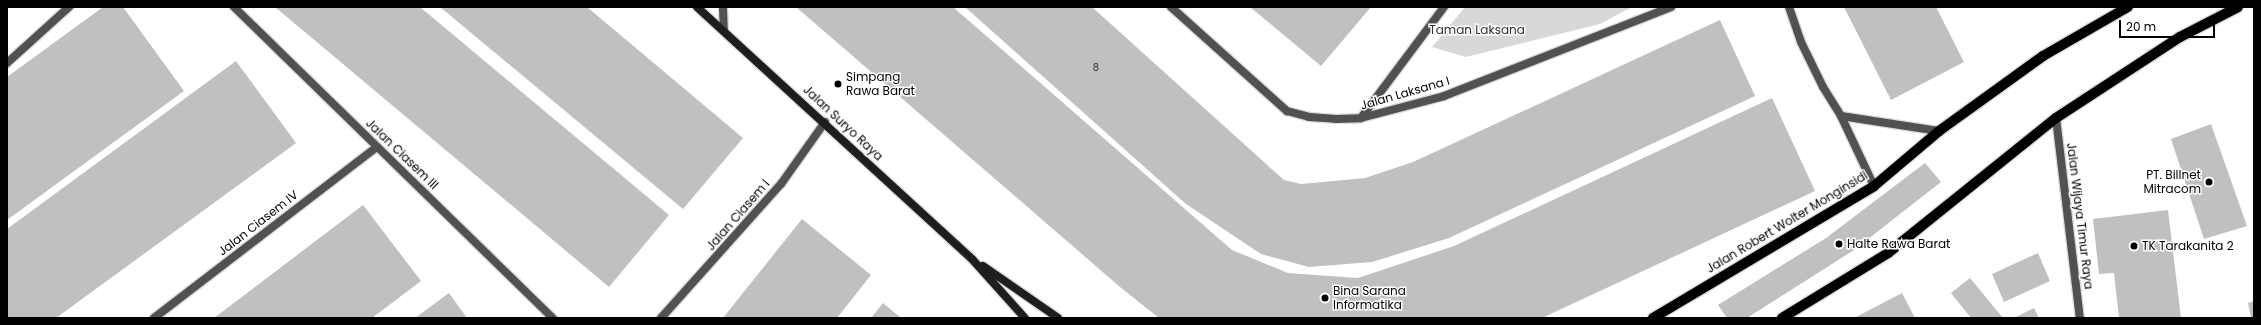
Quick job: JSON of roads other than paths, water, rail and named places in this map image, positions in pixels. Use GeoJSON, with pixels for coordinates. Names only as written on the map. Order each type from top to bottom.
{"type":"FeatureCollection","features":[{"type":"Feature","properties":{"kind":"main road","name":"Jalan Suryo Raya"},"geometry":{"type":"LineString","coordinates":[[697,7],[825,122],[972,259],[1025,318]]}},
{"type":"Feature","properties":{"kind":"main road","name":"Jalan Robert Wolter Monginsidi"},"geometry":{"type":"LineString","coordinates":[[1653,318],[1874,186],[1939,130],[2043,56],[2128,7]]}},
{"type":"Feature","properties":{"kind":"main road"},"geometry":{"type":"LineString","coordinates":[[1782,318],[1888,253],[2056,118],[2180,37],[2238,7]]}},
{"type":"Feature","properties":{"kind":"main road","name":"Jalan Suryo Raya"},"geometry":{"type":"LineString","coordinates":[[972,259],[1058,318]]}},
{"type":"Feature","properties":{"kind":"street"},"geometry":{"type":"LineString","coordinates":[[7,63],[69,7]]}},
{"type":"Feature","properties":{"kind":"street","name":"Jalan Ciasem III"},"geometry":{"type":"LineString","coordinates":[[234,7],[553,318]]}},
{"type":"Feature","properties":{"kind":"street"},"geometry":{"type":"LineString","coordinates":[[723,7],[724,30]]}},
{"type":"Feature","properties":{"kind":"street","name":"Jalan Laksana I"},"geometry":{"type":"LineString","coordinates":[[1171,7],[1287,111],[1308,117],[1336,119],[1361,118],[1444,96],[1671,7]]}},
{"type":"Feature","properties":{"kind":"street"},"geometry":{"type":"LineString","coordinates":[[1361,118],[1444,7]]}},
{"type":"Feature","properties":{"kind":"street"},"geometry":{"type":"LineString","coordinates":[[1789,7],[1801,42],[1823,86],[1841,116],[1874,186]]}},
{"type":"Feature","properties":{"kind":"street"},"geometry":{"type":"LineString","coordinates":[[1841,116],[1939,130]]}},
{"type":"Feature","properties":{"kind":"street","name":"Jalan Wijaya Timur Raya"},"geometry":{"type":"LineString","coordinates":[[2056,118],[2080,318]]}},
{"type":"Feature","properties":{"kind":"street","name":"Jalan Ciasem I"},"geometry":{"type":"LineString","coordinates":[[661,318],[781,184],[825,122]]}},
{"type":"Feature","properties":{"kind":"street","name":"Jalan Ciasem IV"},"geometry":{"type":"LineString","coordinates":[[154,318],[377,147]]}},
{"type":"Feature","properties":{"kind":"place","name":"Simpang Rawa Barat"},"geometry":{"type":"Point","coordinates":[838,84]}},
{"type":"Feature","properties":{"kind":"place","name":"PT. Billnet Mitracom"},"geometry":{"type":"Point","coordinates":[2209,182]}},
{"type":"Feature","properties":{"kind":"place","name":"Halte Rawa Barat"},"geometry":{"type":"Point","coordinates":[1839,244]}},
{"type":"Feature","properties":{"kind":"place","name":"TK Tarakanita 2"},"geometry":{"type":"Point","coordinates":[2134,246]}},
{"type":"Feature","properties":{"kind":"place","name":"Bina Sarana Informatika"},"geometry":{"type":"Point","coordinates":[1325,298]}},
{"type":"Feature","properties":{"kind":"park label","name":"Taman Laksana"},"geometry":{"type":"Point","coordinates":[1477,30]}}]}
